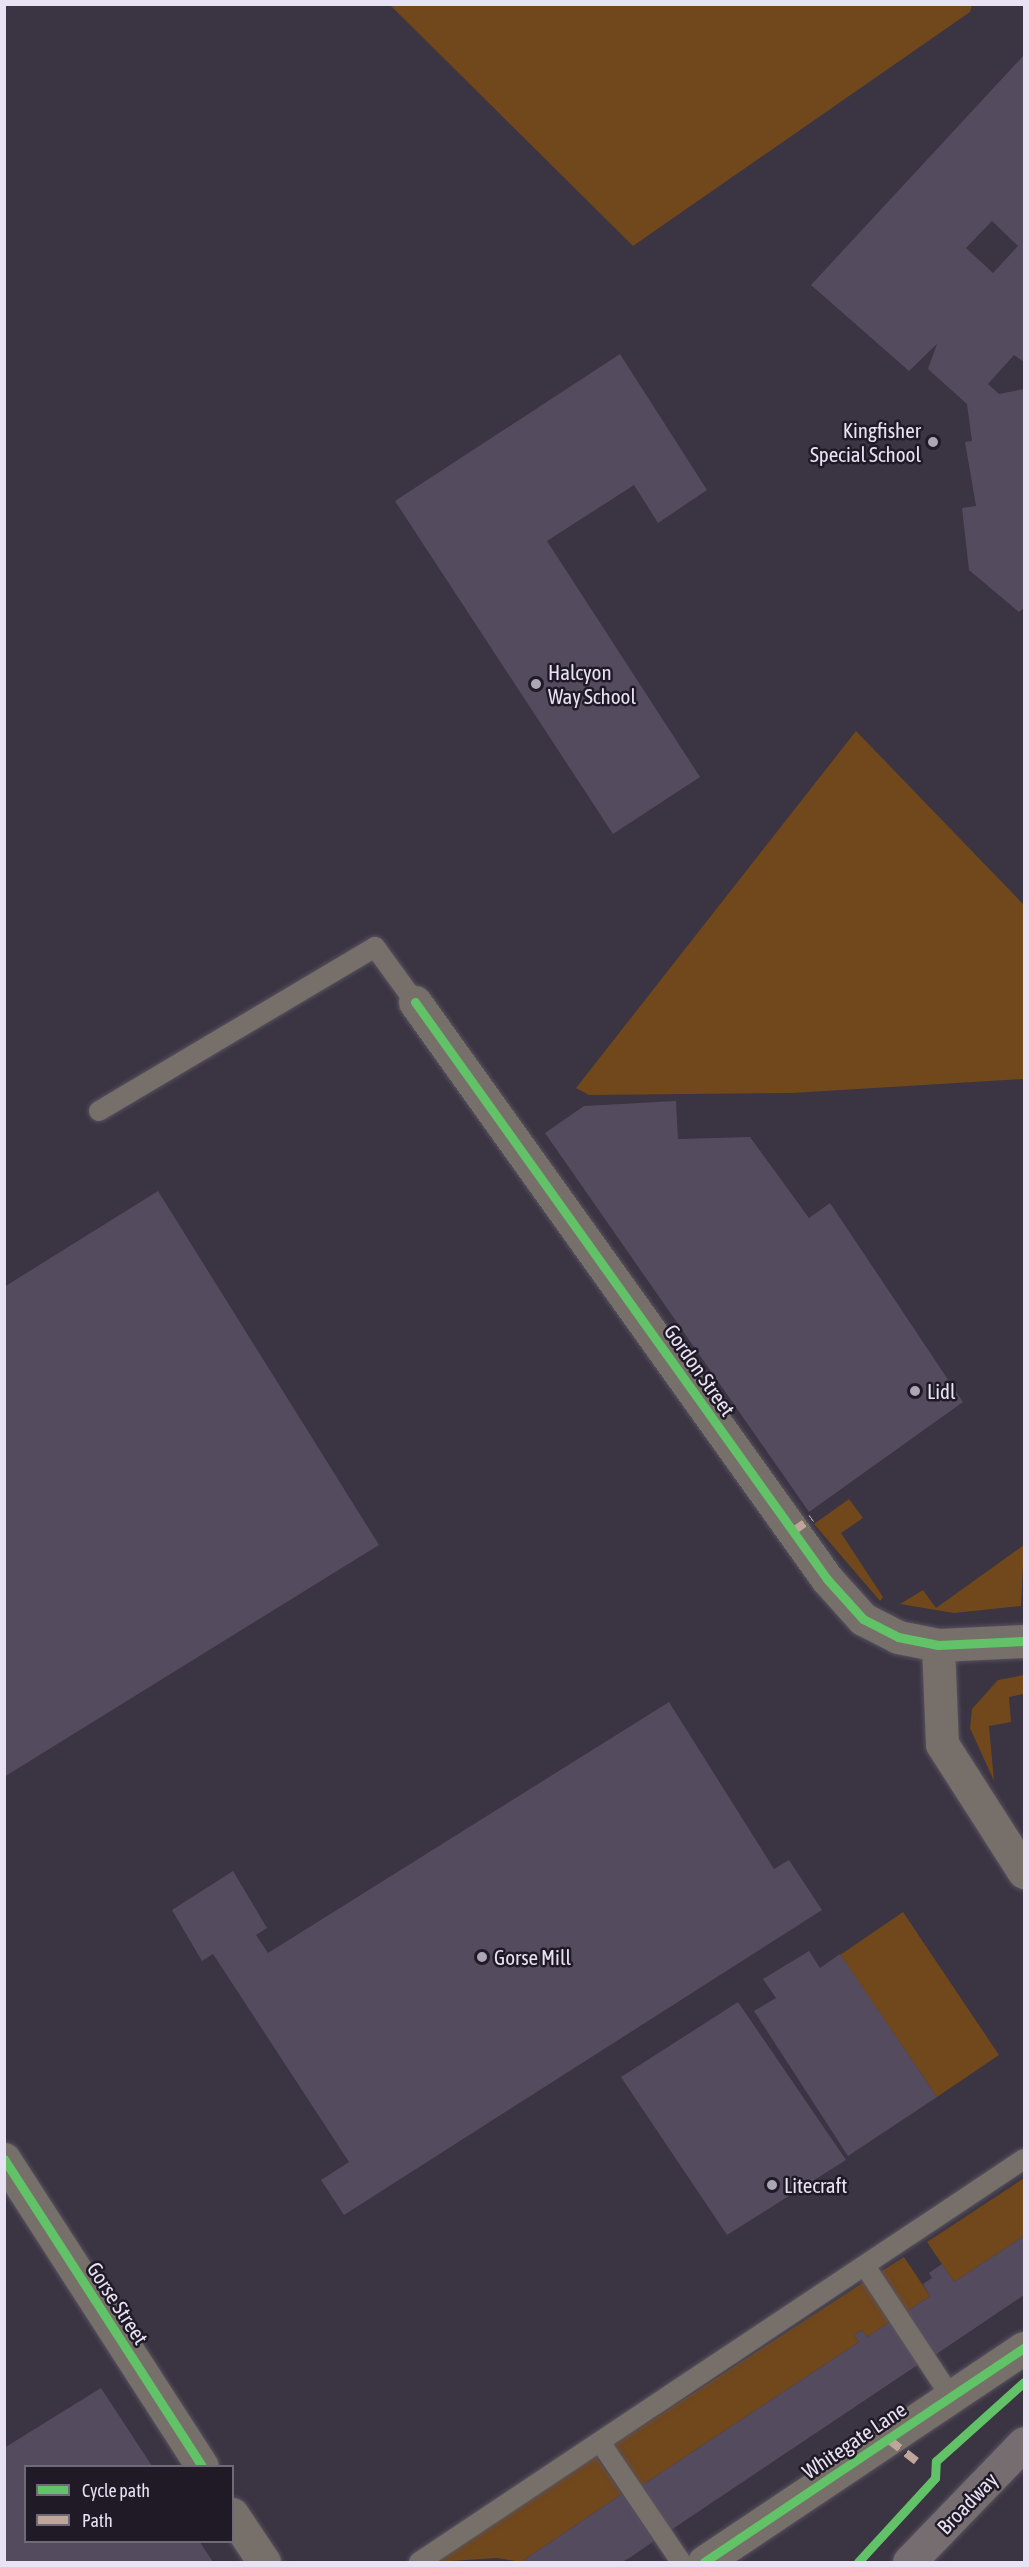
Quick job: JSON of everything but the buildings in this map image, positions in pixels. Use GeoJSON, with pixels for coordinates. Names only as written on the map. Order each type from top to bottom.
{"type":"FeatureCollection","features":[{"type":"Feature","properties":{"kind":"highway","name":"Broadway"},"geometry":{"type":"LineString","coordinates":[[909,2562],[1024,2443]]}},
{"type":"Feature","properties":{"kind":"street","name":"Gordon Street"},"geometry":{"type":"LineString","coordinates":[[415,1002],[827,1580],[863,1619],[898,1637],[938,1645],[1024,1641]]}},
{"type":"Feature","properties":{"kind":"street"},"geometry":{"type":"LineString","coordinates":[[938,1645],[942,1744],[1024,1872]]}},
{"type":"Feature","properties":{"kind":"street","name":"Gorse Street"},"geometry":{"type":"LineString","coordinates":[[7,2168],[201,2465]]}},
{"type":"Feature","properties":{"kind":"street","name":"Whitegate Lane"},"geometry":{"type":"LineString","coordinates":[[721,2558],[1024,2348]]}},
{"type":"Feature","properties":{"kind":"street"},"geometry":{"type":"LineString","coordinates":[[234,2517],[264,2562]]}},
{"type":"Feature","properties":{"kind":"lane","name":"Gordon Street"},"geometry":{"type":"LineString","coordinates":[[99,1111],[375,947],[415,1002]]}},
{"type":"Feature","properties":{"kind":"lane"},"geometry":{"type":"LineString","coordinates":[[419,2562],[1024,2159]]}},
{"type":"Feature","properties":{"kind":"lane"},"geometry":{"type":"LineString","coordinates":[[865,2266],[951,2397]]}},
{"type":"Feature","properties":{"kind":"lane"},"geometry":{"type":"LineString","coordinates":[[600,2442],[681,2562]]}},
{"type":"Feature","properties":{"kind":"shaded area"},"geometry":{"type":"Polygon","coordinates":[[[390,5],[972,5],[970,12],[633,246],[390,5]]]}},
{"type":"Feature","properties":{"kind":"shaded area"},"geometry":{"type":"Polygon","coordinates":[[[856,731],[1024,905],[1024,1079],[792,1093],[589,1095],[576,1088],[856,731]]]}},
{"type":"Feature","properties":{"kind":"shaded area"},"geometry":{"type":"Polygon","coordinates":[[[849,1499],[863,1518],[841,1533],[883,1597],[880,1601],[814,1524],[849,1499]]]}},
{"type":"Feature","properties":{"kind":"shaded area"},"geometry":{"type":"Polygon","coordinates":[[[1024,1545],[1021,1606],[954,1613],[900,1604],[923,1590],[936,1608],[1024,1545]]]}},
{"type":"Feature","properties":{"kind":"shaded area"},"geometry":{"type":"Polygon","coordinates":[[[1024,1675],[1024,1694],[1009,1697],[1011,1722],[989,1726],[994,1781],[970,1728],[972,1709],[998,1680],[1024,1675]]]}},
{"type":"Feature","properties":{"kind":"shaded area"},"geometry":{"type":"Polygon","coordinates":[[[903,1912],[999,2055],[937,2097],[840,1955],[903,1912]]]}},
{"type":"Feature","properties":{"kind":"shaded area"},"geometry":{"type":"Polygon","coordinates":[[[1024,2178],[1024,2236],[954,2282],[927,2242],[1024,2178]]]}},
{"type":"Feature","properties":{"kind":"shaded area"},"geometry":{"type":"Polygon","coordinates":[[[904,2257],[930,2296],[906,2312],[880,2272],[904,2257]]]}},
{"type":"Feature","properties":{"kind":"shaded area"},"geometry":{"type":"Polygon","coordinates":[[[864,2282],[890,2322],[867,2337],[862,2330],[854,2335],[859,2342],[641,2486],[613,2445],[864,2282]]]}},
{"type":"Feature","properties":{"kind":"shaded area"},"geometry":{"type":"Polygon","coordinates":[[[595,2455],[622,2494],[521,2562],[497,2558],[436,2562],[595,2455]]]}},
{"type":"Feature","properties":{"kind":"marked path"},"geometry":{"type":"LineString","coordinates":[[792,1532],[812,1518]]}},
{"type":"Feature","properties":{"kind":"marked path"},"geometry":{"type":"LineString","coordinates":[[888,2439],[916,2461]]}},
{"type":"Feature","properties":{"kind":"cycle path"},"geometry":{"type":"LineString","coordinates":[[415,1002],[827,1579],[863,1619],[898,1637],[938,1645],[1024,1641]]}},
{"type":"Feature","properties":{"kind":"cycle path"},"geometry":{"type":"LineString","coordinates":[[4,2159],[201,2465]]}},
{"type":"Feature","properties":{"kind":"cycle path"},"geometry":{"type":"LineString","coordinates":[[704,2562],[1024,2348]]}},
{"type":"Feature","properties":{"kind":"cycle path"},"geometry":{"type":"LineString","coordinates":[[858,2562],[935,2478],[936,2461],[1024,2382]]}},
{"type":"Feature","properties":{"kind":"place","name":"Kingfisher Special School"},"geometry":{"type":"Point","coordinates":[933,442]}},
{"type":"Feature","properties":{"kind":"place","name":"Halcyon Way School"},"geometry":{"type":"Point","coordinates":[536,684]}},
{"type":"Feature","properties":{"kind":"place","name":"Lidl"},"geometry":{"type":"Point","coordinates":[915,1391]}},
{"type":"Feature","properties":{"kind":"place","name":"Gorse Mill"},"geometry":{"type":"Point","coordinates":[482,1957]}},
{"type":"Feature","properties":{"kind":"place","name":"Litecraft"},"geometry":{"type":"Point","coordinates":[772,2185]}}]}
